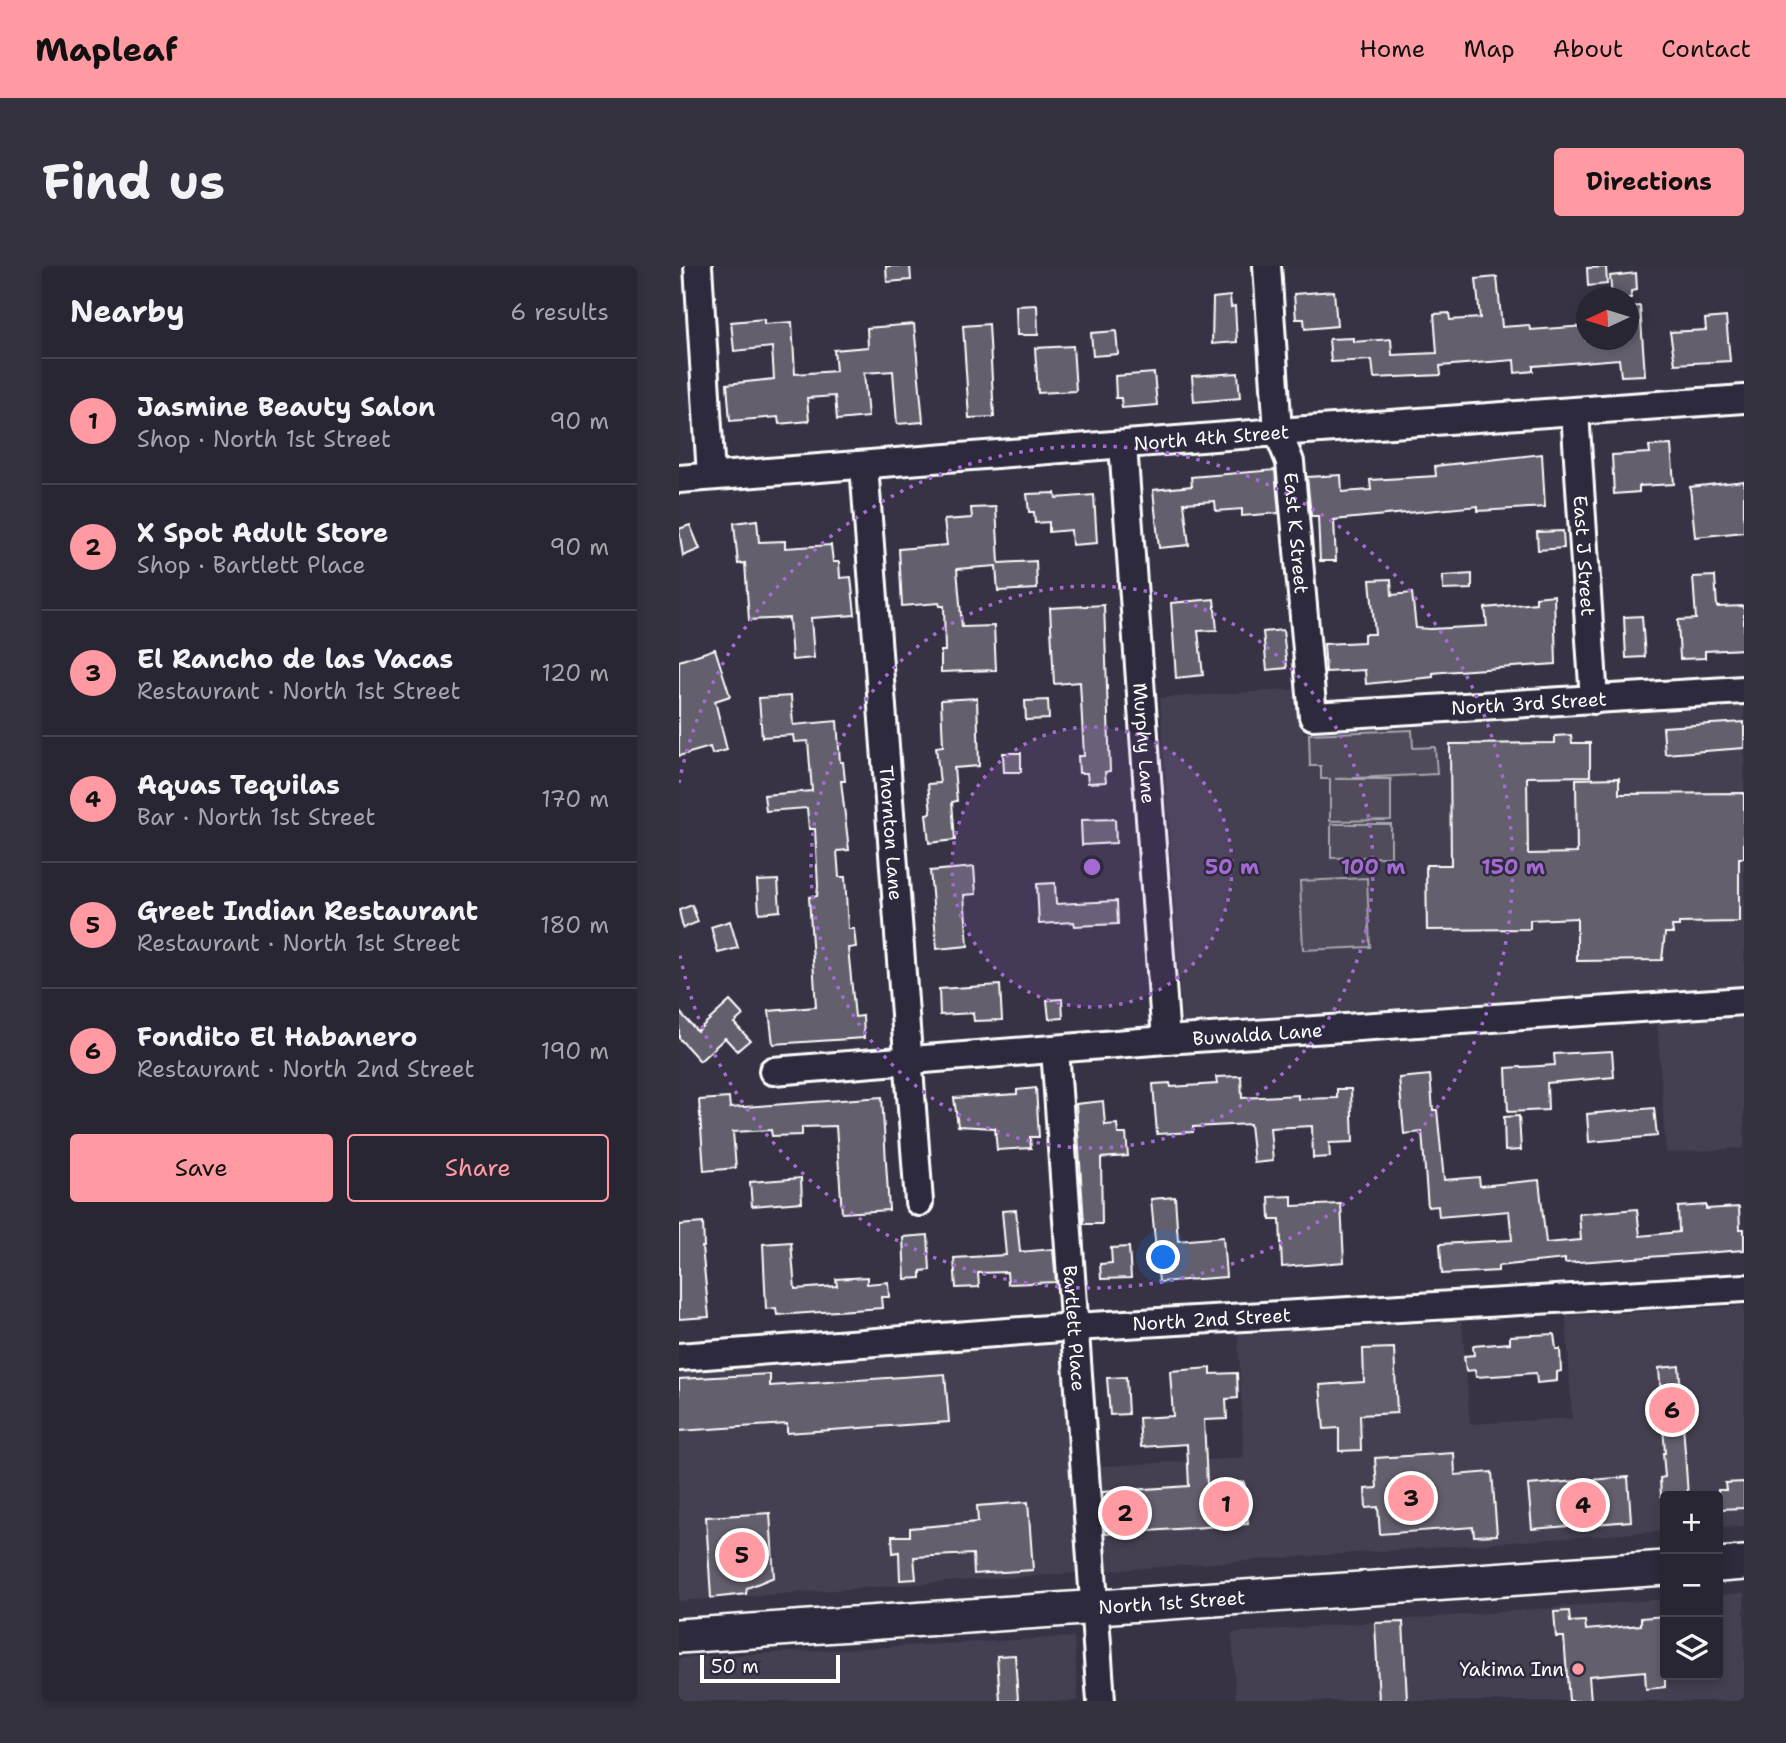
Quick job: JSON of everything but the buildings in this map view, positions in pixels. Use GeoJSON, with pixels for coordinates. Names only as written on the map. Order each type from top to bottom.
{"type":"FeatureCollection","features":[{"type":"Feature","properties":{"kind":"main road"},"geometry":{"type":"LineString","coordinates":[[1723,1565],[1744,1563]]}},
{"type":"Feature","properties":{"kind":"main road","name":"North 1st Street"},"geometry":{"type":"LineString","coordinates":[[679,1636],[1660,1568]]}},
{"type":"Feature","properties":{"kind":"street"},"geometry":{"type":"LineString","coordinates":[[698,266],[711,476]]}},
{"type":"Feature","properties":{"kind":"street","name":"East K Street"},"geometry":{"type":"LineString","coordinates":[[1267,266],[1278,432],[1290,462],[1313,716]]}},
{"type":"Feature","properties":{"kind":"street","name":"North 4th Street"},"geometry":{"type":"LineString","coordinates":[[679,479],[1744,399]]}},
{"type":"Feature","properties":{"kind":"street","name":"East J Street"},"geometry":{"type":"LineString","coordinates":[[1575,412],[1594,700]]}},
{"type":"Feature","properties":{"kind":"street","name":"Murphy Lane"},"geometry":{"type":"LineString","coordinates":[[1123,445],[1166,1040]]}},
{"type":"Feature","properties":{"kind":"street","name":"Thornton Lane"},"geometry":{"type":"LineString","coordinates":[[864,465],[919,1202]]}},
{"type":"Feature","properties":{"kind":"street","name":"North 3rd Street"},"geometry":{"type":"LineString","coordinates":[[1313,716],[1744,690]]}},
{"type":"Feature","properties":{"kind":"street","name":"Buwalda Lane"},"geometry":{"type":"LineString","coordinates":[[773,1072],[1166,1040],[1744,1001]]}},
{"type":"Feature","properties":{"kind":"street","name":"Bartlett Place"},"geometry":{"type":"LineString","coordinates":[[1055,1049],[1101,1701]]}},
{"type":"Feature","properties":{"kind":"street","name":"North 2nd Street"},"geometry":{"type":"LineString","coordinates":[[679,1357],[1074,1327],[1744,1288]]}},
{"type":"Feature","properties":{"kind":"shaded area"},"geometry":{"type":"Polygon","coordinates":[[[1300,689],[1303,733],[1744,704],[1744,1148],[1666,1153],[1655,991],[1182,1022],[1160,698],[1300,689]]]}},
{"type":"Feature","properties":{"kind":"shaded area"},"geometry":{"type":"Polygon","coordinates":[[[1412,730],[1413,748],[1435,747],[1437,774],[1335,779],[1391,779],[1391,820],[1330,821],[1330,779],[1321,779],[1321,766],[1310,766],[1309,734],[1412,730]]]}},
{"type":"Feature","properties":{"kind":"shaded area"},"geometry":{"type":"Polygon","coordinates":[[[1331,824],[1391,824],[1391,857],[1331,858],[1331,824]]]}},
{"type":"Feature","properties":{"kind":"shaded area"},"geometry":{"type":"Polygon","coordinates":[[[1367,878],[1370,947],[1303,950],[1300,881],[1367,878]]]}},
{"type":"Feature","properties":{"kind":"shaded area"},"geometry":{"type":"Polygon","coordinates":[[[1744,1306],[1744,1526],[1723,1527],[1723,1491],[1660,1491],[1660,1531],[679,1601],[679,1370],[1060,1344],[1070,1468],[1244,1458],[1238,1334],[1462,1322],[1470,1424],[1572,1418],[1566,1316],[1744,1306]]]}},
{"type":"Feature","properties":{"kind":"shaded area"},"geometry":{"type":"Polygon","coordinates":[[[1744,1593],[1744,1701],[1236,1701],[1232,1633],[1660,1599],[1660,1680],[1723,1680],[1723,1595],[1744,1593]]]}},
{"type":"Feature","properties":{"kind":"shaded area"},"geometry":{"type":"Polygon","coordinates":[[[1074,1637],[1078,1701],[679,1701],[679,1658],[1074,1637]]]}},
{"type":"Feature","properties":{"kind":"place","name":"Fondito El Habanero"},"geometry":{"type":"Point","coordinates":[1672,1410]}},
{"type":"Feature","properties":{"kind":"place","name":"El Rancho de las Vacas"},"geometry":{"type":"Point","coordinates":[1411,1498]}},
{"type":"Feature","properties":{"kind":"place","name":"Jasmine Beauty Salon"},"geometry":{"type":"Point","coordinates":[1226,1504]}},
{"type":"Feature","properties":{"kind":"place","name":"Aquas Tequilas"},"geometry":{"type":"Point","coordinates":[1583,1505]}},
{"type":"Feature","properties":{"kind":"place","name":"X Spot Adult Store"},"geometry":{"type":"Point","coordinates":[1125,1513]}},
{"type":"Feature","properties":{"kind":"place","name":"Greet Indian Restaurant"},"geometry":{"type":"Point","coordinates":[742,1555]}},
{"type":"Feature","properties":{"kind":"place","name":"Yakima Inn"},"geometry":{"type":"Point","coordinates":[1578,1669]}}]}
